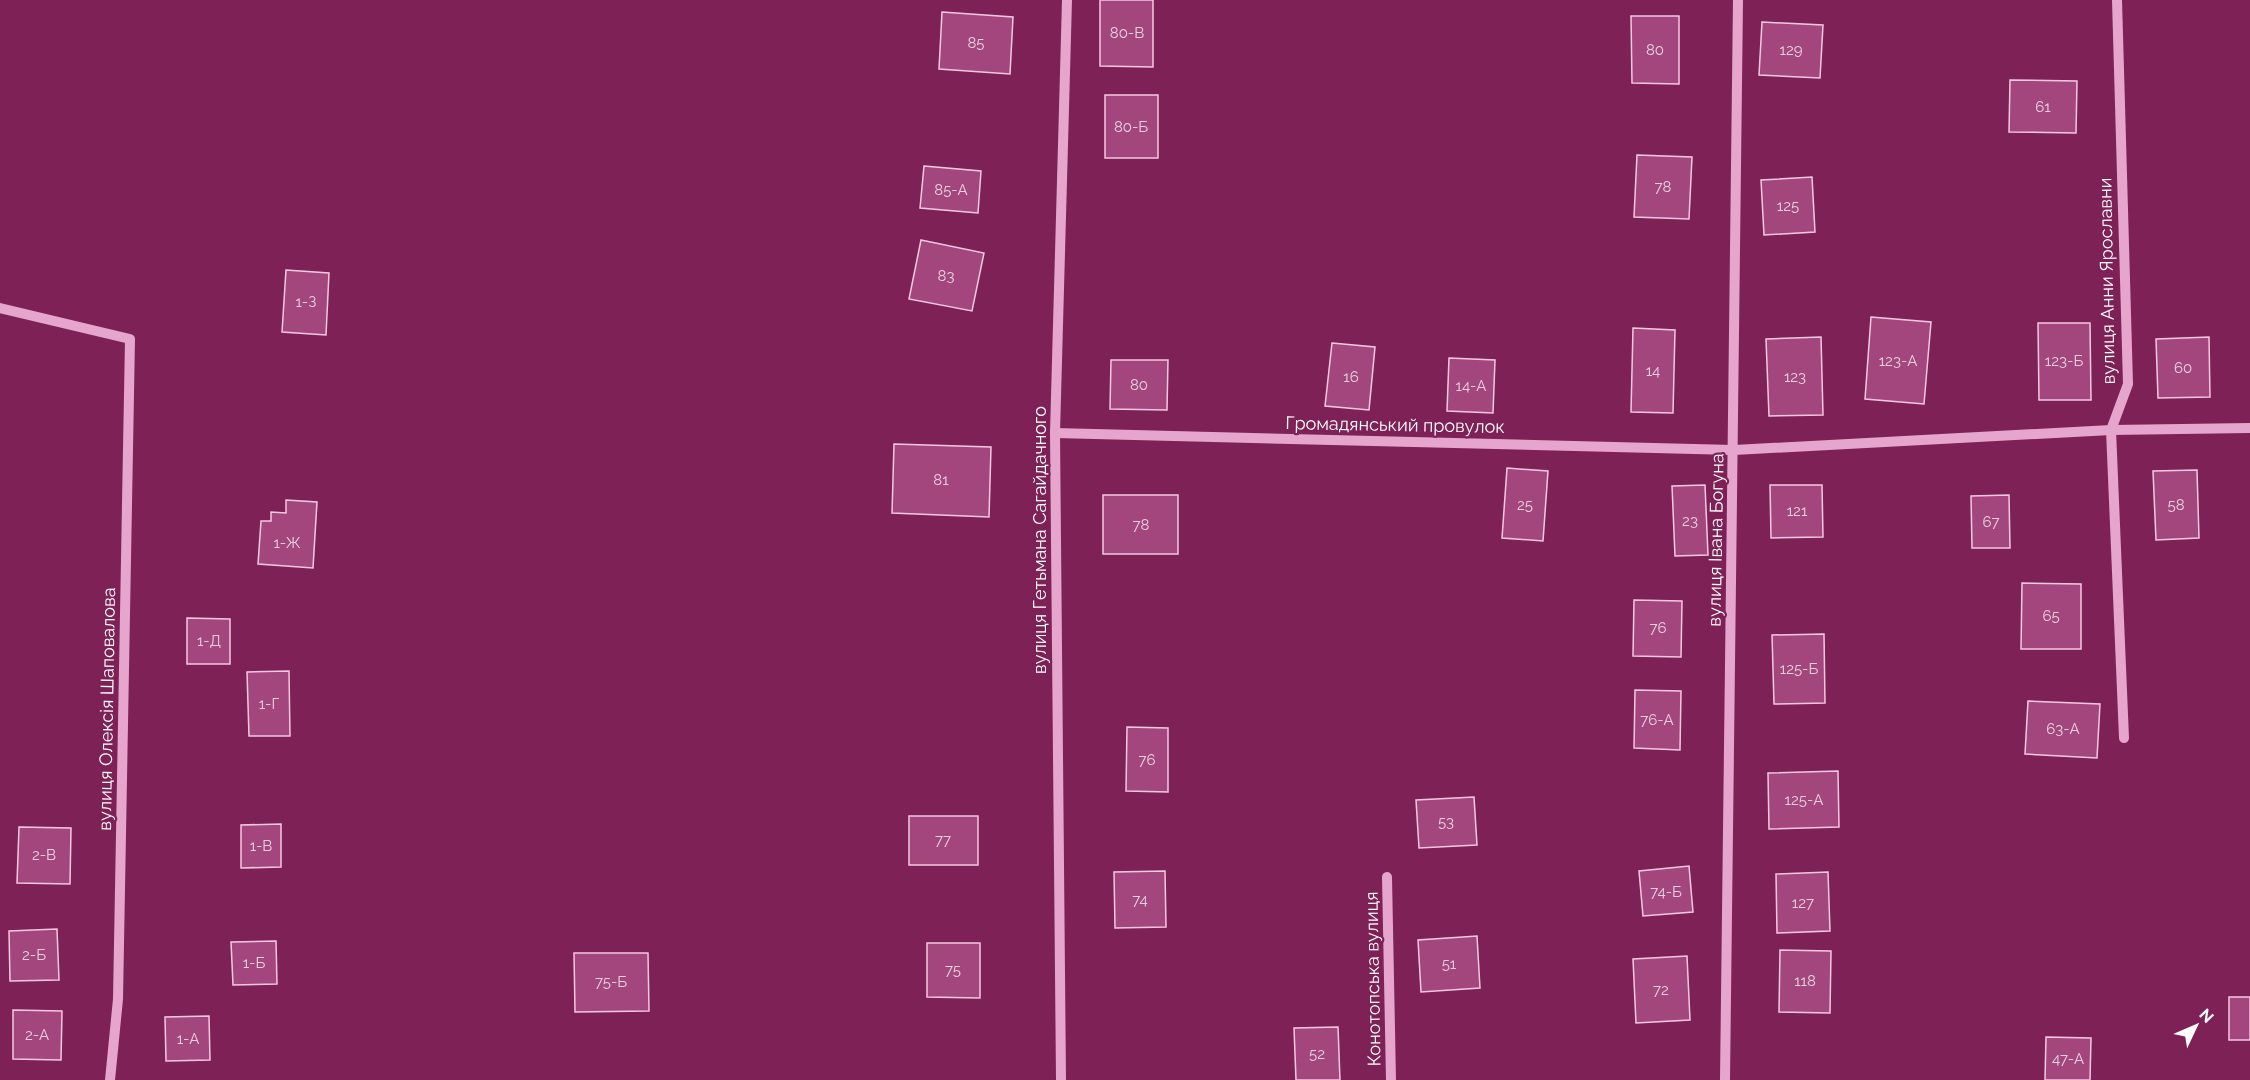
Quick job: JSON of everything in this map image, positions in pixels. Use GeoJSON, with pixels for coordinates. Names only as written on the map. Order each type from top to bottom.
{"type":"FeatureCollection","features":[{"type":"Feature","properties":{"kind":"street","name":"вулиця Гетьмана Сагайдачного"},"geometry":{"type":"LineString","coordinates":[[1061,1080],[1055,433],[1066,0]]}},
{"type":"Feature","properties":{"kind":"street","name":"вулиця Івана Богуна"},"geometry":{"type":"LineString","coordinates":[[1725,1080],[1738,0]]}},
{"type":"Feature","properties":{"kind":"street","name":"вулиця Анни Ярославни"},"geometry":{"type":"LineString","coordinates":[[2117,0],[2128,384],[2111,430],[2124,738]]}},
{"type":"Feature","properties":{"kind":"street","name":"вулиця Олексія Шаповалова"},"geometry":{"type":"LineString","coordinates":[[0,308],[130,339],[118,999],[110,1080]]}},
{"type":"Feature","properties":{"kind":"street","name":"Громадянський провулок"},"geometry":{"type":"LineString","coordinates":[[1055,433],[1734,450],[2111,430],[2250,428]]}},
{"type":"Feature","properties":{"kind":"street","name":"Конотопська вулиця"},"geometry":{"type":"LineString","coordinates":[[1388,877],[1391,1080]]}},
{"type":"Feature","properties":{"kind":"building"},"geometry":{"type":"Polygon","coordinates":[[[1100,0],[1153,0],[1153,67],[1100,66],[1100,0]]]}},
{"type":"Feature","properties":{"kind":"building"},"geometry":{"type":"Polygon","coordinates":[[[942,12],[1013,17],[1010,74],[939,69],[942,12]]]}},
{"type":"Feature","properties":{"kind":"building"},"geometry":{"type":"Polygon","coordinates":[[[1631,16],[1679,16],[1679,84],[1632,83],[1631,16]]]}},
{"type":"Feature","properties":{"kind":"building"},"geometry":{"type":"Polygon","coordinates":[[[1762,22],[1823,25],[1820,78],[1759,75],[1762,22]]]}},
{"type":"Feature","properties":{"kind":"building"},"geometry":{"type":"Polygon","coordinates":[[[2010,80],[2077,81],[2076,133],[2009,132],[2010,80]]]}},
{"type":"Feature","properties":{"kind":"building"},"geometry":{"type":"Polygon","coordinates":[[[1105,95],[1158,95],[1158,158],[1105,158],[1105,95]]]}},
{"type":"Feature","properties":{"kind":"building"},"geometry":{"type":"Polygon","coordinates":[[[1637,155],[1692,157],[1689,219],[1634,217],[1637,155]]]}},
{"type":"Feature","properties":{"kind":"building"},"geometry":{"type":"Polygon","coordinates":[[[924,166],[981,171],[978,213],[920,208],[924,166]]]}},
{"type":"Feature","properties":{"kind":"building"},"geometry":{"type":"Polygon","coordinates":[[[1812,177],[1815,232],[1764,235],[1761,180],[1812,177]]]}},
{"type":"Feature","properties":{"kind":"building"},"geometry":{"type":"Polygon","coordinates":[[[921,240],[984,253],[972,311],[909,299],[921,240]]]}},
{"type":"Feature","properties":{"kind":"building"},"geometry":{"type":"Polygon","coordinates":[[[286,270],[329,273],[326,335],[282,332],[286,270]]]}},
{"type":"Feature","properties":{"kind":"building"},"geometry":{"type":"Polygon","coordinates":[[[1871,317],[1931,322],[1924,404],[1865,399],[1871,317]]]}},
{"type":"Feature","properties":{"kind":"building"},"geometry":{"type":"Polygon","coordinates":[[[2038,323],[2090,323],[2091,400],[2039,400],[2038,323]]]}},
{"type":"Feature","properties":{"kind":"building"},"geometry":{"type":"Polygon","coordinates":[[[1633,328],[1675,330],[1673,413],[1631,412],[1633,328]]]}},
{"type":"Feature","properties":{"kind":"building"},"geometry":{"type":"Polygon","coordinates":[[[1821,337],[1823,415],[1769,416],[1766,339],[1821,337]]]}},
{"type":"Feature","properties":{"kind":"building"},"geometry":{"type":"Polygon","coordinates":[[[2209,337],[2210,397],[2158,398],[2156,339],[2209,337]]]}},
{"type":"Feature","properties":{"kind":"building"},"geometry":{"type":"Polygon","coordinates":[[[1332,343],[1375,347],[1369,410],[1325,406],[1332,343]]]}},
{"type":"Feature","properties":{"kind":"building"},"geometry":{"type":"Polygon","coordinates":[[[1449,358],[1495,360],[1493,413],[1447,411],[1449,358]]]}},
{"type":"Feature","properties":{"kind":"building"},"geometry":{"type":"Polygon","coordinates":[[[1111,360],[1168,360],[1167,410],[1110,409],[1111,360]]]}},
{"type":"Feature","properties":{"kind":"building"},"geometry":{"type":"Polygon","coordinates":[[[894,444],[991,447],[989,517],[892,513],[894,444]]]}},
{"type":"Feature","properties":{"kind":"building"},"geometry":{"type":"Polygon","coordinates":[[[1507,468],[1548,471],[1543,541],[1502,538],[1507,468]]]}},
{"type":"Feature","properties":{"kind":"building"},"geometry":{"type":"Polygon","coordinates":[[[2197,470],[2199,538],[2156,540],[2153,471],[2197,470]]]}},
{"type":"Feature","properties":{"kind":"building"},"geometry":{"type":"Polygon","coordinates":[[[1705,485],[1708,555],[1675,556],[1672,486],[1705,485]]]}},
{"type":"Feature","properties":{"kind":"building"},"geometry":{"type":"Polygon","coordinates":[[[1770,485],[1822,485],[1823,537],[1771,538],[1770,485]]]}},
{"type":"Feature","properties":{"kind":"building"},"geometry":{"type":"Polygon","coordinates":[[[1103,495],[1178,495],[1178,554],[1103,554],[1103,495]]]}},
{"type":"Feature","properties":{"kind":"building"},"geometry":{"type":"Polygon","coordinates":[[[2009,495],[2010,548],[1972,548],[1971,496],[2009,495]]]}},
{"type":"Feature","properties":{"kind":"building"},"geometry":{"type":"Polygon","coordinates":[[[286,500],[317,502],[313,568],[258,564],[261,521],[271,521],[271,512],[286,513],[286,500]]]}},
{"type":"Feature","properties":{"kind":"building"},"geometry":{"type":"Polygon","coordinates":[[[2022,583],[2081,584],[2081,649],[2021,649],[2022,583]]]}},
{"type":"Feature","properties":{"kind":"building"},"geometry":{"type":"Polygon","coordinates":[[[1634,600],[1682,601],[1681,657],[1633,656],[1634,600]]]}},
{"type":"Feature","properties":{"kind":"building"},"geometry":{"type":"Polygon","coordinates":[[[187,618],[230,619],[230,664],[187,664],[187,618]]]}},
{"type":"Feature","properties":{"kind":"building"},"geometry":{"type":"Polygon","coordinates":[[[1824,634],[1825,703],[1774,704],[1772,635],[1824,634]]]}},
{"type":"Feature","properties":{"kind":"building"},"geometry":{"type":"Polygon","coordinates":[[[289,671],[290,736],[249,736],[247,672],[289,671]]]}},
{"type":"Feature","properties":{"kind":"building"},"geometry":{"type":"Polygon","coordinates":[[[1635,690],[1681,691],[1680,750],[1634,748],[1635,690]]]}},
{"type":"Feature","properties":{"kind":"building"},"geometry":{"type":"Polygon","coordinates":[[[2028,701],[2100,704],[2097,758],[2025,754],[2028,701]]]}},
{"type":"Feature","properties":{"kind":"building"},"geometry":{"type":"Polygon","coordinates":[[[1127,727],[1168,728],[1168,792],[1126,791],[1127,727]]]}},
{"type":"Feature","properties":{"kind":"building"},"geometry":{"type":"Polygon","coordinates":[[[1838,771],[1839,827],[1769,829],[1768,773],[1838,771]]]}},
{"type":"Feature","properties":{"kind":"building"},"geometry":{"type":"Polygon","coordinates":[[[1474,797],[1477,845],[1419,848],[1416,800],[1474,797]]]}},
{"type":"Feature","properties":{"kind":"building"},"geometry":{"type":"Polygon","coordinates":[[[909,816],[978,816],[978,865],[909,865],[909,816]]]}},
{"type":"Feature","properties":{"kind":"building"},"geometry":{"type":"Polygon","coordinates":[[[281,824],[281,867],[241,868],[241,825],[281,824]]]}},
{"type":"Feature","properties":{"kind":"building"},"geometry":{"type":"Polygon","coordinates":[[[19,827],[71,828],[70,884],[17,883],[19,827]]]}},
{"type":"Feature","properties":{"kind":"building"},"geometry":{"type":"Polygon","coordinates":[[[1689,866],[1693,912],[1643,916],[1639,871],[1689,866]]]}},
{"type":"Feature","properties":{"kind":"building"},"geometry":{"type":"Polygon","coordinates":[[[1165,871],[1166,927],[1115,928],[1114,872],[1165,871]]]}},
{"type":"Feature","properties":{"kind":"building"},"geometry":{"type":"Polygon","coordinates":[[[1828,872],[1830,931],[1777,933],[1776,874],[1828,872]]]}},
{"type":"Feature","properties":{"kind":"building"},"geometry":{"type":"Polygon","coordinates":[[[57,929],[59,980],[10,981],[9,931],[57,929]]]}},
{"type":"Feature","properties":{"kind":"building"},"geometry":{"type":"Polygon","coordinates":[[[1477,936],[1480,988],[1421,992],[1418,940],[1477,936]]]}},
{"type":"Feature","properties":{"kind":"building"},"geometry":{"type":"Polygon","coordinates":[[[276,941],[277,984],[233,985],[231,942],[276,941]]]}},
{"type":"Feature","properties":{"kind":"building"},"geometry":{"type":"Polygon","coordinates":[[[927,943],[980,943],[980,998],[927,997],[927,943]]]}},
{"type":"Feature","properties":{"kind":"building"},"geometry":{"type":"Polygon","coordinates":[[[1780,950],[1831,951],[1830,1013],[1779,1012],[1780,950]]]}},
{"type":"Feature","properties":{"kind":"building"},"geometry":{"type":"Polygon","coordinates":[[[574,953],[648,953],[649,1011],[575,1012],[574,953]]]}},
{"type":"Feature","properties":{"kind":"building"},"geometry":{"type":"Polygon","coordinates":[[[1687,956],[1690,1020],[1636,1023],[1633,959],[1687,956]]]}},
{"type":"Feature","properties":{"kind":"building"},"geometry":{"type":"Polygon","coordinates":[[[2229,997],[2250,997],[2250,1040],[2229,1040],[2229,997]]]}},
{"type":"Feature","properties":{"kind":"building"},"geometry":{"type":"Polygon","coordinates":[[[13,1010],[62,1011],[61,1060],[13,1059],[13,1010]]]}},
{"type":"Feature","properties":{"kind":"building"},"geometry":{"type":"Polygon","coordinates":[[[209,1016],[210,1060],[166,1061],[165,1017],[209,1016]]]}},
{"type":"Feature","properties":{"kind":"building"},"geometry":{"type":"Polygon","coordinates":[[[1338,1027],[1340,1080],[1296,1080],[1294,1028],[1338,1027]]]}},
{"type":"Feature","properties":{"kind":"building"},"geometry":{"type":"Polygon","coordinates":[[[2046,1037],[2091,1038],[2090,1080],[2045,1080],[2046,1037]]]}}]}
